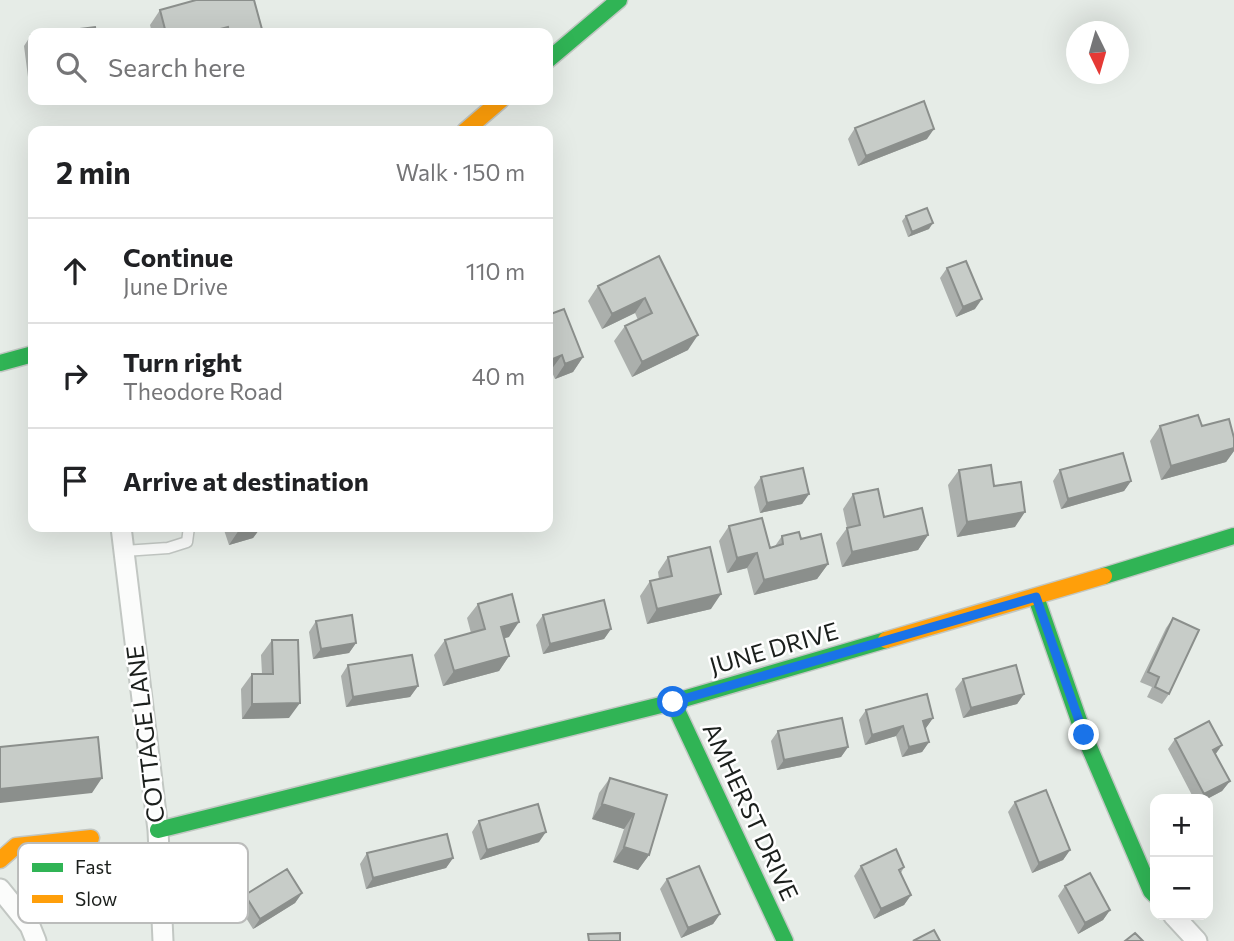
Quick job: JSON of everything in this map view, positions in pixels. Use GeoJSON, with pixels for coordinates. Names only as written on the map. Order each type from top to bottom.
{"type":"FeatureCollection","features":[{"type":"Feature","properties":{"kind":"street"},"geometry":{"type":"LineString","coordinates":[[553,56],[619,0]]}},
{"type":"Feature","properties":{"kind":"street"},"geometry":{"type":"LineString","coordinates":[[470,126],[495,105]]}},
{"type":"Feature","properties":{"kind":"street"},"geometry":{"type":"LineString","coordinates":[[0,363],[28,355]]}},
{"type":"Feature","properties":{"kind":"street","name":"COTTAGE LANE"},"geometry":{"type":"LineString","coordinates":[[122,532],[159,843]]}},
{"type":"Feature","properties":{"kind":"street","name":"JUNE DRIVE"},"geometry":{"type":"LineString","coordinates":[[158,830],[673,702],[1036,597],[1234,536]]}},
{"type":"Feature","properties":{"kind":"street"},"geometry":{"type":"LineString","coordinates":[[1036,597],[1084,735],[1150,889]]}},
{"type":"Feature","properties":{"kind":"street","name":"AMHERST DRIVE"},"geometry":{"type":"LineString","coordinates":[[673,702],[785,941]]}},
{"type":"Feature","properties":{"kind":"street"},"geometry":{"type":"LineString","coordinates":[[44,843],[91,838]]}},
{"type":"Feature","properties":{"kind":"street"},"geometry":{"type":"LineString","coordinates":[[0,860],[18,846]]}},
{"type":"Feature","properties":{"kind":"street"},"geometry":{"type":"LineString","coordinates":[[0,889],[18,911]]}},
{"type":"Feature","properties":{"kind":"street"},"geometry":{"type":"LineString","coordinates":[[1178,920],[1197,941]]}},
{"type":"Feature","properties":{"kind":"street"},"geometry":{"type":"LineString","coordinates":[[28,923],[36,941]]}},
{"type":"Feature","properties":{"kind":"street","name":"COTTAGE LANE"},"geometry":{"type":"LineString","coordinates":[[162,923],[163,941]]}},
{"type":"Feature","properties":{"kind":"lane"},"geometry":{"type":"LineString","coordinates":[[124,551],[168,548],[187,542],[188,532]]}},
{"type":"Feature","properties":{"kind":"building"},"geometry":{"type":"Polygon","coordinates":[[[196,0],[254,0],[262,28],[165,28],[160,10],[196,0]]]}},
{"type":"Feature","properties":{"kind":"building"},"geometry":{"type":"Polygon","coordinates":[[[924,101],[934,129],[866,156],[855,128],[924,101]]]}},
{"type":"Feature","properties":{"kind":"building"},"geometry":{"type":"Polygon","coordinates":[[[927,208],[933,223],[912,232],[906,216],[927,208]]]}},
{"type":"Feature","properties":{"kind":"building"},"geometry":{"type":"Polygon","coordinates":[[[659,256],[698,335],[642,362],[625,326],[652,313],[645,298],[612,314],[598,286],[659,256]]]}},
{"type":"Feature","properties":{"kind":"building"},"geometry":{"type":"Polygon","coordinates":[[[966,261],[982,299],[963,307],[947,268],[966,261]]]}},
{"type":"Feature","properties":{"kind":"building"},"geometry":{"type":"Polygon","coordinates":[[[564,309],[583,357],[565,364],[562,355],[553,359],[553,313],[564,309]]]}},
{"type":"Feature","properties":{"kind":"building"},"geometry":{"type":"Polygon","coordinates":[[[1198,415],[1202,426],[1229,419],[1234,448],[1171,466],[1160,426],[1198,415]]]}},
{"type":"Feature","properties":{"kind":"building"},"geometry":{"type":"Polygon","coordinates":[[[1123,453],[1131,481],[1068,499],[1060,470],[1123,453]]]}},
{"type":"Feature","properties":{"kind":"building"},"geometry":{"type":"Polygon","coordinates":[[[991,465],[994,486],[1021,482],[1025,512],[967,522],[959,470],[991,465]]]}},
{"type":"Feature","properties":{"kind":"building"},"geometry":{"type":"Polygon","coordinates":[[[803,468],[809,494],[767,503],[761,477],[803,468]]]}},
{"type":"Feature","properties":{"kind":"building"},"geometry":{"type":"Polygon","coordinates":[[[878,489],[884,517],[922,508],[928,535],[852,552],[847,528],[860,525],[853,494],[878,489]]]}},
{"type":"Feature","properties":{"kind":"building"},"geometry":{"type":"Polygon","coordinates":[[[762,518],[770,548],[783,544],[782,536],[799,532],[801,539],[821,534],[828,564],[764,580],[757,553],[737,558],[729,526],[762,518]]]}},
{"type":"Feature","properties":{"kind":"building"},"geometry":{"type":"Polygon","coordinates":[[[710,547],[721,594],[657,609],[650,581],[672,576],[668,557],[710,547]]]}},
{"type":"Feature","properties":{"kind":"building"},"geometry":{"type":"Polygon","coordinates":[[[512,594],[519,622],[501,627],[509,656],[454,671],[445,640],[485,629],[478,604],[512,594]]]}},
{"type":"Feature","properties":{"kind":"building"},"geometry":{"type":"Polygon","coordinates":[[[604,600],[611,629],[550,644],[543,615],[604,600]]]}},
{"type":"Feature","properties":{"kind":"building"},"geometry":{"type":"Polygon","coordinates":[[[352,615],[356,643],[321,649],[316,621],[352,615]]]}},
{"type":"Feature","properties":{"kind":"building"},"geometry":{"type":"Polygon","coordinates":[[[1173,618],[1199,630],[1169,694],[1155,687],[1159,677],[1148,672],[1173,618]]]}},
{"type":"Feature","properties":{"kind":"building"},"geometry":{"type":"Polygon","coordinates":[[[272,640],[298,640],[300,703],[252,704],[252,674],[273,674],[272,640]]]}},
{"type":"Feature","properties":{"kind":"building"},"geometry":{"type":"Polygon","coordinates":[[[412,655],[418,686],[353,697],[348,665],[412,655]]]}},
{"type":"Feature","properties":{"kind":"building"},"geometry":{"type":"Polygon","coordinates":[[[1016,665],[1024,694],[971,708],[963,679],[1016,665]]]}},
{"type":"Feature","properties":{"kind":"building"},"geometry":{"type":"Polygon","coordinates":[[[927,694],[933,718],[923,721],[929,742],[909,747],[903,726],[872,735],[866,710],[927,694]]]}},
{"type":"Feature","properties":{"kind":"building"},"geometry":{"type":"Polygon","coordinates":[[[842,718],[848,747],[784,760],[778,731],[842,718]]]}},
{"type":"Feature","properties":{"kind":"building"},"geometry":{"type":"Polygon","coordinates":[[[1209,721],[1222,745],[1213,750],[1230,781],[1204,794],[1175,739],[1209,721]]]}},
{"type":"Feature","properties":{"kind":"building"},"geometry":{"type":"Polygon","coordinates":[[[98,737],[102,778],[0,789],[0,747],[98,737]]]}},
{"type":"Feature","properties":{"kind":"building"},"geometry":{"type":"Polygon","coordinates":[[[610,778],[667,795],[649,855],[624,847],[634,814],[602,804],[610,778]]]}},
{"type":"Feature","properties":{"kind":"building"},"geometry":{"type":"Polygon","coordinates":[[[1046,790],[1070,850],[1039,863],[1015,802],[1046,790]]]}},
{"type":"Feature","properties":{"kind":"building"},"geometry":{"type":"Polygon","coordinates":[[[538,804],[546,832],[487,850],[479,821],[538,804]]]}},
{"type":"Feature","properties":{"kind":"building"},"geometry":{"type":"Polygon","coordinates":[[[447,834],[453,858],[373,878],[367,853],[447,834]]]}},
{"type":"Feature","properties":{"kind":"building"},"geometry":{"type":"Polygon","coordinates":[[[896,849],[904,867],[899,870],[911,895],[881,909],[861,866],[896,849]]]}},
{"type":"Feature","properties":{"kind":"building"},"geometry":{"type":"Polygon","coordinates":[[[699,866],[720,914],[688,928],[667,879],[699,866]]]}},
{"type":"Feature","properties":{"kind":"building"},"geometry":{"type":"Polygon","coordinates":[[[287,869],[302,893],[260,919],[248,900],[248,893],[287,869]]]}},
{"type":"Feature","properties":{"kind":"building"},"geometry":{"type":"Polygon","coordinates":[[[1090,873],[1110,910],[1085,923],[1065,886],[1090,873]]]}},
{"type":"Feature","properties":{"kind":"building"},"geometry":{"type":"Polygon","coordinates":[[[934,930],[940,941],[913,941],[934,930]]]}},
{"type":"Feature","properties":{"kind":"building"},"geometry":{"type":"Polygon","coordinates":[[[620,933],[620,941],[589,941],[588,934],[620,933]]]}},
{"type":"Feature","properties":{"kind":"building"},"geometry":{"type":"Polygon","coordinates":[[[1135,933],[1143,941],[1125,941],[1135,933]]]}},
{"type":"Feature","properties":{"kind":"traffic: fast"},"geometry":{"type":"LineString","coordinates":[[553,56],[619,0]]}},
{"type":"Feature","properties":{"kind":"traffic: fast"},"geometry":{"type":"LineString","coordinates":[[0,363],[28,355]]}},
{"type":"Feature","properties":{"kind":"traffic: fast"},"geometry":{"type":"LineString","coordinates":[[1104,576],[1234,536]]}},
{"type":"Feature","properties":{"kind":"traffic: fast"},"geometry":{"type":"LineString","coordinates":[[1036,597],[1084,735],[1150,889]]}},
{"type":"Feature","properties":{"kind":"traffic: fast"},"geometry":{"type":"LineString","coordinates":[[158,830],[673,702],[886,640]]}},
{"type":"Feature","properties":{"kind":"traffic: fast"},"geometry":{"type":"LineString","coordinates":[[673,702],[785,941]]}},
{"type":"Feature","properties":{"kind":"traffic: slow"},"geometry":{"type":"LineString","coordinates":[[471,126],[495,105]]}},
{"type":"Feature","properties":{"kind":"traffic: slow"},"geometry":{"type":"LineString","coordinates":[[886,640],[1104,576]]}},
{"type":"Feature","properties":{"kind":"traffic: slow"},"geometry":{"type":"LineString","coordinates":[[44,843],[91,838]]}},
{"type":"Feature","properties":{"kind":"traffic: slow"},"geometry":{"type":"LineString","coordinates":[[0,860],[18,846]]}},
{"type":"Feature","properties":{"kind":"route"},"geometry":{"type":"LineString","coordinates":[[673,702],[1036,597],[1084,735]]}}]}
